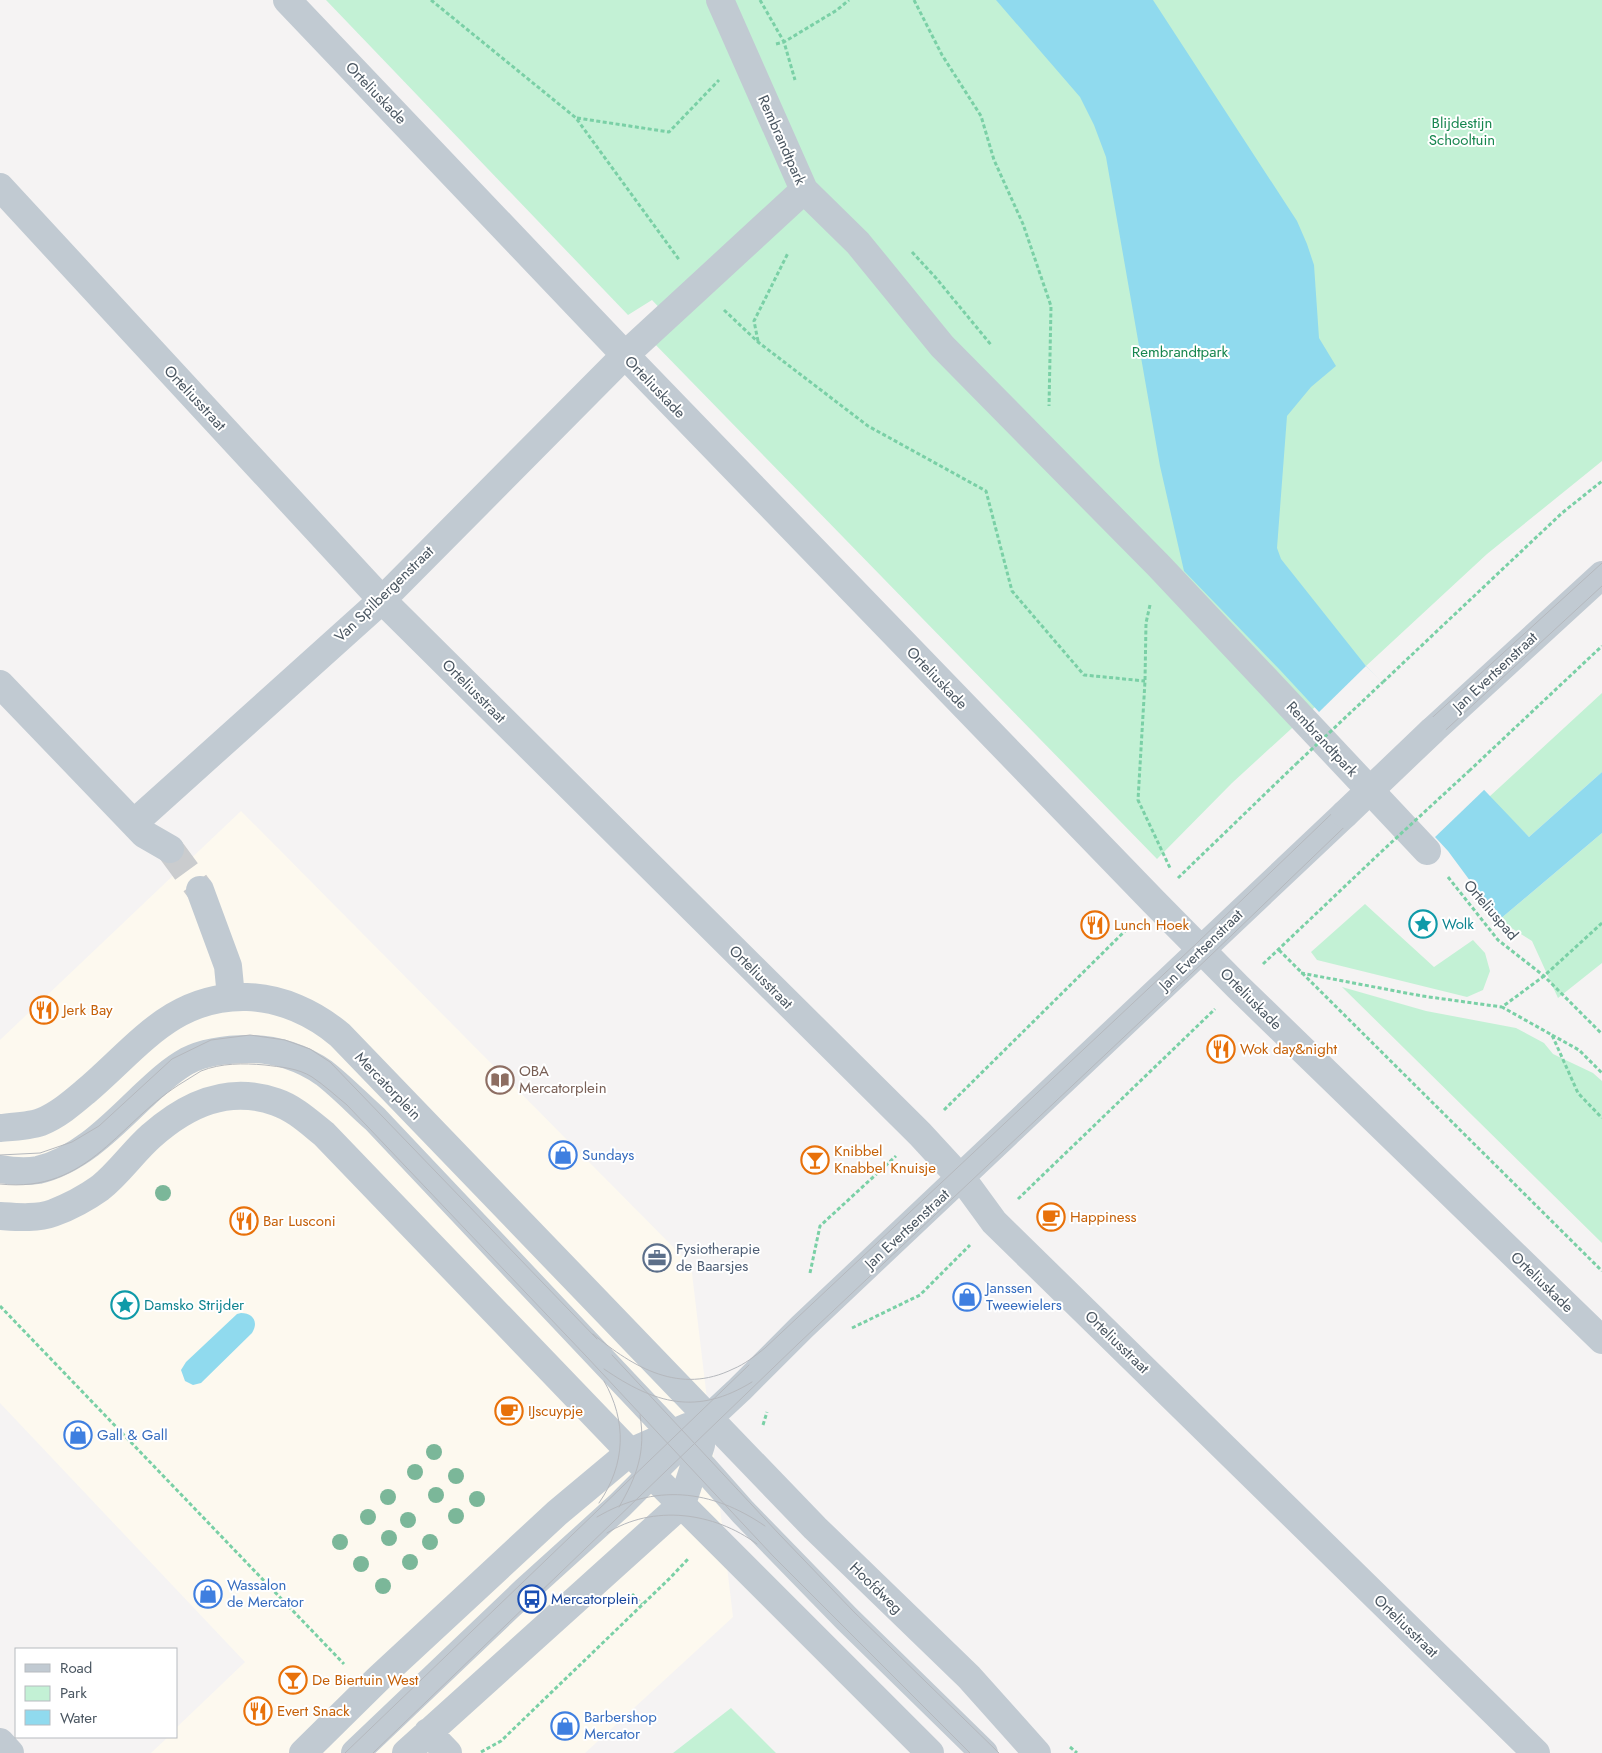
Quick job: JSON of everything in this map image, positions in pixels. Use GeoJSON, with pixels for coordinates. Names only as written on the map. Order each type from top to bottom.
{"type":"FeatureCollection","features":[{"type":"Feature","properties":{"kind":"street","name":"Orteliuskade"},"geometry":{"type":"LineString","coordinates":[[287,0],[625,355],[1154,902],[1238,987],[1602,1340]]}},
{"type":"Feature","properties":{"kind":"street","name":"Rembrandtpark"},"geometry":{"type":"LineString","coordinates":[[720,0],[804,190],[858,243],[942,346],[1158,566],[1427,851]]}},
{"type":"Feature","properties":{"kind":"street","name":"Orteliusstraat"},"geometry":{"type":"LineString","coordinates":[[0,187],[382,600],[920,1134],[961,1178],[994,1222],[1536,1753]]}},
{"type":"Feature","properties":{"kind":"street","name":"Van Spilbergenstraat"},"geometry":{"type":"LineString","coordinates":[[134,823],[382,600],[625,355],[804,190]]}},
{"type":"Feature","properties":{"kind":"street","name":"Jan Evertsenstraat"},"geometry":{"type":"LineString","coordinates":[[712,1421],[740,1389],[802,1327],[1432,731],[1602,575]]}},
{"type":"Feature","properties":{"kind":"street"},"geometry":{"type":"LineString","coordinates":[[0,684],[144,834],[170,849]]}},
{"type":"Feature","properties":{"kind":"street"},"geometry":{"type":"LineString","coordinates":[[200,890],[228,966],[231,997]]}},
{"type":"Feature","properties":{"kind":"street","name":"Mercatorplein"},"geometry":{"type":"LineString","coordinates":[[0,1128],[40,1122],[66,1108],[146,1035],[179,1012],[200,1003],[231,997],[262,997],[290,1006],[326,1023],[340,1035],[712,1421]]}},
{"type":"Feature","properties":{"kind":"street"},"geometry":{"type":"LineString","coordinates":[[0,1170],[37,1170],[60,1163],[84,1148],[128,1111],[159,1081],[187,1061],[212,1051],[241,1048],[264,1049],[294,1057],[324,1073],[375,1119],[743,1512],[847,1620],[984,1753]]}},
{"type":"Feature","properties":{"kind":"street"},"geometry":{"type":"LineString","coordinates":[[0,1216],[19,1218],[51,1214],[79,1202],[101,1187],[151,1136],[186,1110],[208,1099],[229,1096],[252,1096],[277,1102],[304,1117],[324,1134],[651,1474],[930,1753]]}},
{"type":"Feature","properties":{"kind":"street"},"geometry":{"type":"LineString","coordinates":[[355,1753],[651,1474],[712,1421]]}},
{"type":"Feature","properties":{"kind":"street","name":"Hoofdweg"},"geometry":{"type":"LineString","coordinates":[[712,1421],[815,1528],[969,1677],[1037,1753]]}},
{"type":"Feature","properties":{"kind":"street"},"geometry":{"type":"LineString","coordinates":[[303,1753],[378,1679],[557,1513],[630,1452],[683,1446]]}},
{"type":"Feature","properties":{"kind":"street"},"geometry":{"type":"LineString","coordinates":[[406,1753],[682,1504],[683,1446]]}},
{"type":"Feature","properties":{"kind":"street"},"geometry":{"type":"LineString","coordinates":[[428,1732],[448,1753]]}},
{"type":"Feature","properties":{"kind":"street"},"geometry":{"type":"LineString","coordinates":[[0,1742],[10,1753]]}},
{"type":"Feature","properties":{"kind":"path"},"geometry":{"type":"LineString","coordinates":[[431,0],[576,118],[699,287],[758,342],[868,426],[986,491],[1012,590],[1084,675],[1145,682],[1138,800],[1176,880],[1562,513],[1602,481]]}},
{"type":"Feature","properties":{"kind":"path"},"geometry":{"type":"LineString","coordinates":[[760,0],[784,42],[796,84]]}},
{"type":"Feature","properties":{"kind":"path"},"geometry":{"type":"LineString","coordinates":[[784,42],[837,10],[849,0]]}},
{"type":"Feature","properties":{"kind":"path"},"geometry":{"type":"LineString","coordinates":[[914,0],[942,55],[981,116],[994,160],[1023,224],[1051,306],[1049,414]]}},
{"type":"Feature","properties":{"kind":"path"},"geometry":{"type":"LineString","coordinates":[[576,118],[669,132],[743,55]]}},
{"type":"Feature","properties":{"kind":"path"},"geometry":{"type":"LineString","coordinates":[[758,342],[754,321],[787,254],[826,211]]}},
{"type":"Feature","properties":{"kind":"path"},"geometry":{"type":"LineString","coordinates":[[912,252],[993,346]]}},
{"type":"Feature","properties":{"kind":"path"},"geometry":{"type":"LineString","coordinates":[[1238,987],[1602,646]]}},
{"type":"Feature","properties":{"kind":"path","name":"Orteliuspad"},"geometry":{"type":"LineString","coordinates":[[1427,851],[1498,940],[1544,976],[1602,1034]]}},
{"type":"Feature","properties":{"kind":"path"},"geometry":{"type":"LineString","coordinates":[[810,1274],[820,1226],[920,1134],[1154,902]]}},
{"type":"Feature","properties":{"kind":"path"},"geometry":{"type":"LineString","coordinates":[[1502,1007],[1544,976],[1602,923]]}},
{"type":"Feature","properties":{"kind":"path"},"geometry":{"type":"LineString","coordinates":[[1279,950],[1300,973],[1602,1271]]}},
{"type":"Feature","properties":{"kind":"path"},"geometry":{"type":"LineString","coordinates":[[1300,973],[1422,996],[1502,1007],[1579,1050],[1602,1073]]}},
{"type":"Feature","properties":{"kind":"path"},"geometry":{"type":"LineString","coordinates":[[1552,1035],[1578,1093],[1602,1118]]}},
{"type":"Feature","properties":{"kind":"path"},"geometry":{"type":"LineString","coordinates":[[0,1306],[344,1664]]}},
{"type":"Feature","properties":{"kind":"path"},"geometry":{"type":"LineString","coordinates":[[479,1753],[501,1742],[670,1578],[711,1534]]}},
{"type":"Feature","properties":{"kind":"shaded area","name":"Mercatorplein"},"geometry":{"type":"Polygon","coordinates":[[[241,811],[691,1265],[733,1617],[585,1753],[151,1753],[167,1738],[178,1738],[178,1726],[245,1662],[0,1403],[0,1040],[241,811]]]}},
{"type":"Feature","properties":{"kind":"green space","name":"Rembrandtpark"},"geometry":{"type":"Polygon","coordinates":[[[326,0],[1602,0],[1602,461],[1487,554],[1366,666],[1363,663],[1232,783],[1157,859],[649,338],[670,319],[652,300],[628,315],[326,0]]]}},
{"type":"Feature","properties":{"kind":"green space"},"geometry":{"type":"Polygon","coordinates":[[[1602,693],[1602,772],[1529,837],[1489,797],[1602,693]]]}},
{"type":"Feature","properties":{"kind":"green space"},"geometry":{"type":"Polygon","coordinates":[[[1602,833],[1602,963],[1558,998],[1532,941],[1499,920],[1602,833]]]}},
{"type":"Feature","properties":{"kind":"green space"},"geometry":{"type":"Polygon","coordinates":[[[1365,904],[1434,967],[1473,940],[1485,953],[1490,971],[1483,990],[1467,997],[1317,960],[1311,952],[1365,904]]]}},
{"type":"Feature","properties":{"kind":"green space"},"geometry":{"type":"Polygon","coordinates":[[[1342,987],[1426,1011],[1516,1028],[1544,1043],[1553,1054],[1593,1073],[1602,1081],[1602,1243],[1342,987]]]}},
{"type":"Feature","properties":{"kind":"green space"},"geometry":{"type":"Polygon","coordinates":[[[731,1708],[776,1753],[673,1753],[731,1708]]]}},
{"type":"Feature","properties":{"kind":"water"},"geometry":{"type":"Polygon","coordinates":[[[996,0],[1153,0],[1297,221],[1314,265],[1319,338],[1336,366],[1311,387],[1287,416],[1277,548],[1281,559],[1366,666],[1529,837],[1602,772],[1602,833],[1499,920],[1448,851],[1280,670],[1184,571],[1160,466],[1106,157],[1094,125],[1080,97],[996,0]]]}},
{"type":"Feature","properties":{"kind":"water"},"geometry":{"type":"Polygon","coordinates":[[[241,1313],[252,1316],[254,1319],[255,1325],[252,1333],[201,1383],[193,1385],[185,1381],[181,1370],[186,1362],[237,1314],[241,1313]]]}},
{"type":"Feature","properties":{"kind":"pier"},"geometry":{"type":"Polygon","coordinates":[[[1366,666],[1410,709],[1485,789],[1433,839],[1317,714],[1366,666]]]}},
{"type":"Feature","properties":{"kind":"tunnel"},"geometry":{"type":"LineString","coordinates":[[170,849],[200,890]]}},
{"type":"Feature","properties":{"kind":"tram line"},"geometry":{"type":"LineString","coordinates":[[593,1334],[641,1367],[658,1374],[676,1378],[695,1379],[713,1376],[737,1367],[765,1348],[1196,944],[1424,725],[1602,563]]}},
{"type":"Feature","properties":{"kind":"tram line"},"geometry":{"type":"LineString","coordinates":[[373,1753],[799,1343],[1209,957],[1437,738],[1602,586]]}},
{"type":"Feature","properties":{"kind":"tram line"},"geometry":{"type":"LineString","coordinates":[[0,1155],[40,1153],[72,1142],[99,1126],[172,1059],[211,1040],[250,1035],[285,1040],[310,1049],[330,1062],[597,1339]]}},
{"type":"Feature","properties":{"kind":"tram line"},"geometry":{"type":"LineString","coordinates":[[0,1184],[31,1184],[58,1178],[81,1166],[102,1151],[162,1097],[199,1072],[209,1068],[232,1064],[249,1064],[283,1067],[307,1074],[347,1105],[773,1556],[970,1753]]}},
{"type":"Feature","properties":{"kind":"tram line"},"geometry":{"type":"LineString","coordinates":[[612,1355],[854,1612],[999,1753]]}},
{"type":"Feature","properties":{"kind":"tram line"},"geometry":{"type":"LineString","coordinates":[[345,1753],[749,1365]]}},
{"type":"Feature","properties":{"kind":"tram line"},"geometry":{"type":"LineString","coordinates":[[604,1369],[641,1391],[676,1401],[694,1402],[713,1399],[732,1393],[752,1382]]}},
{"type":"Feature","properties":{"kind":"tram line"},"geometry":{"type":"LineString","coordinates":[[599,1503],[614,1473],[619,1458],[620,1442],[617,1411],[604,1381]]}},
{"type":"Feature","properties":{"kind":"tram line"},"geometry":{"type":"LineString","coordinates":[[619,1507],[631,1485],[641,1452],[642,1428],[640,1415]]}},
{"type":"Feature","properties":{"kind":"tram line"},"geometry":{"type":"LineString","coordinates":[[597,1517],[619,1506],[640,1499],[661,1495],[682,1495],[724,1504],[765,1526]]}},
{"type":"Feature","properties":{"kind":"tram line"},"geometry":{"type":"LineString","coordinates":[[607,1533],[625,1524],[644,1518],[663,1515],[683,1516],[703,1519],[722,1525],[740,1533],[757,1544]]}},
{"type":"Feature","properties":{"kind":"place","name":"Wolk"},"geometry":{"type":"Point","coordinates":[1423,924]}},
{"type":"Feature","properties":{"kind":"place","name":"Lunch Hoek"},"geometry":{"type":"Point","coordinates":[1095,925]}},
{"type":"Feature","properties":{"kind":"place","name":"Jerk Bay"},"geometry":{"type":"Point","coordinates":[44,1010]}},
{"type":"Feature","properties":{"kind":"place","name":"Wok day&night"},"geometry":{"type":"Point","coordinates":[1221,1049]}},
{"type":"Feature","properties":{"kind":"place","name":"OBA Mercatorplein"},"geometry":{"type":"Point","coordinates":[500,1080]}},
{"type":"Feature","properties":{"kind":"place","name":"Sundays"},"geometry":{"type":"Point","coordinates":[563,1155]}},
{"type":"Feature","properties":{"kind":"place","name":"Knibbel Knabbel Knuisje"},"geometry":{"type":"Point","coordinates":[815,1160]}},
{"type":"Feature","properties":{"kind":"place","name":"Happiness"},"geometry":{"type":"Point","coordinates":[1051,1217]}},
{"type":"Feature","properties":{"kind":"place","name":"Bar Lusconi"},"geometry":{"type":"Point","coordinates":[244,1221]}},
{"type":"Feature","properties":{"kind":"place","name":"Fysiotherapie de Baarsjes"},"geometry":{"type":"Point","coordinates":[657,1258]}},
{"type":"Feature","properties":{"kind":"place","name":"Janssen Tweewielers"},"geometry":{"type":"Point","coordinates":[967,1297]}},
{"type":"Feature","properties":{"kind":"place","name":"Damsko Strijder"},"geometry":{"type":"Point","coordinates":[125,1305]}},
{"type":"Feature","properties":{"kind":"place","name":"IJscuypje"},"geometry":{"type":"Point","coordinates":[509,1411]}},
{"type":"Feature","properties":{"kind":"place","name":"Gall & Gall"},"geometry":{"type":"Point","coordinates":[78,1435]}},
{"type":"Feature","properties":{"kind":"place","name":"Wassalon de Mercator"},"geometry":{"type":"Point","coordinates":[208,1594]}},
{"type":"Feature","properties":{"kind":"place","name":"Mercatorplein"},"geometry":{"type":"Point","coordinates":[532,1599]}},
{"type":"Feature","properties":{"kind":"place","name":"De Biertuin West"},"geometry":{"type":"Point","coordinates":[293,1680]}},
{"type":"Feature","properties":{"kind":"place","name":"Evert Snack"},"geometry":{"type":"Point","coordinates":[258,1711]}},
{"type":"Feature","properties":{"kind":"place","name":"Barbershop Mercator"},"geometry":{"type":"Point","coordinates":[565,1726]}},
{"type":"Feature","properties":{"kind":"park label","name":"Blijdestijn Schooltuin"},"geometry":{"type":"Point","coordinates":[1462,132]}}]}
